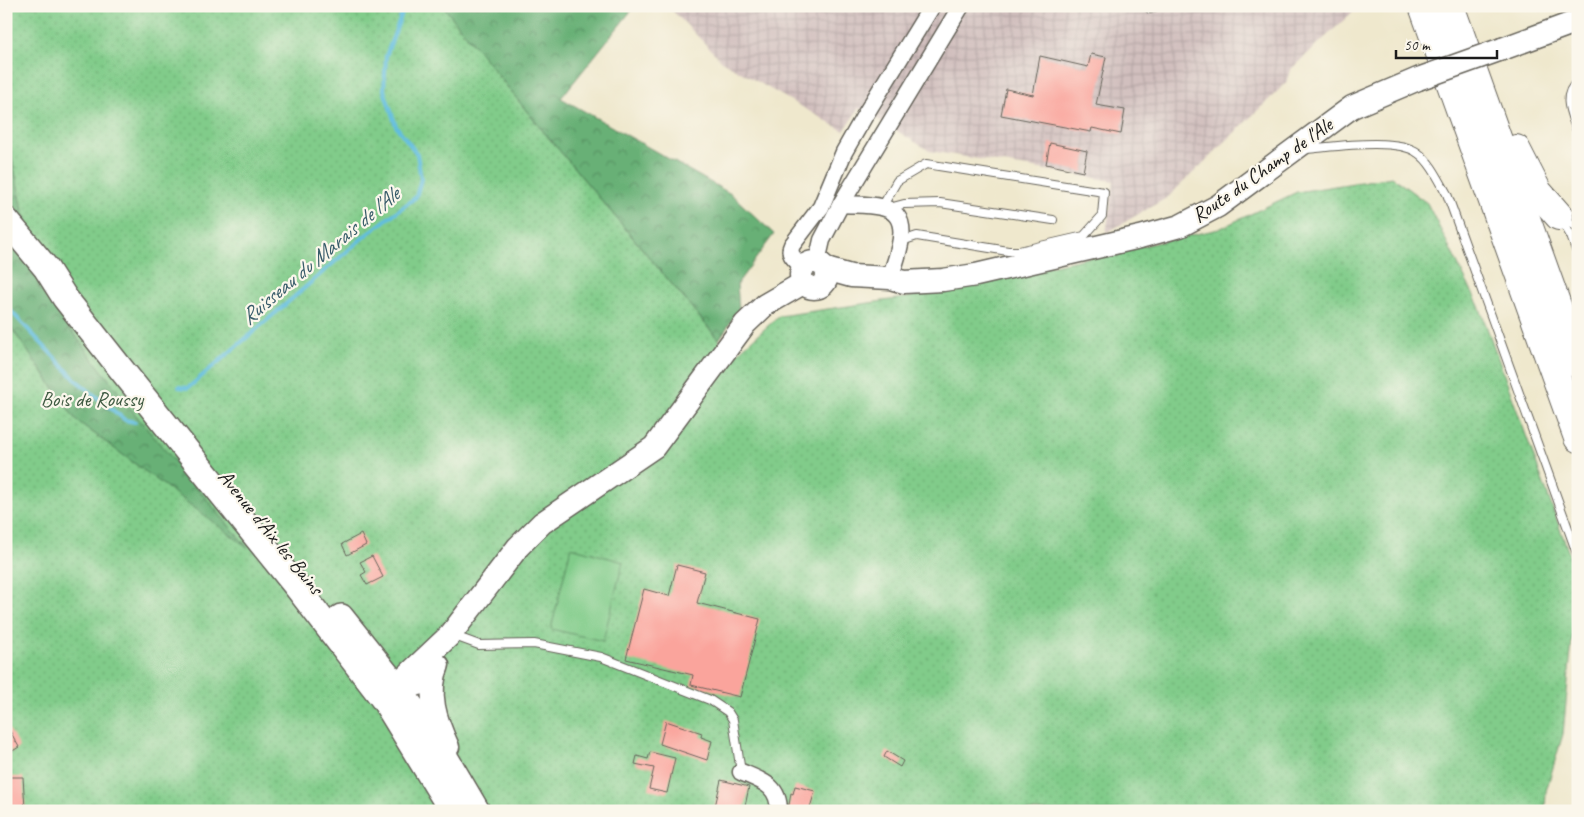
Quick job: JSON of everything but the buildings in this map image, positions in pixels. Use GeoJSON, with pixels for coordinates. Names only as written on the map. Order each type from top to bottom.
{"type":"FeatureCollection","features":[{"type":"Feature","properties":{"kind":"highway"},"geometry":{"type":"LineString","coordinates":[[1423,6],[1578,438]]}},
{"type":"Feature","properties":{"kind":"highway"},"geometry":{"type":"LineString","coordinates":[[1450,6],[1578,364]]}},
{"type":"Feature","properties":{"kind":"highway"},"geometry":{"type":"LineString","coordinates":[[1458,6],[1518,153],[1538,192],[1568,222]]}},
{"type":"Feature","properties":{"kind":"highway"},"geometry":{"type":"LineString","coordinates":[[1544,345],[1578,458]]}},
{"type":"Feature","properties":{"kind":"main road","name":"Avenue d'Aix les Bains"},"geometry":{"type":"LineString","coordinates":[[6,220],[173,413],[396,686]]}},
{"type":"Feature","properties":{"kind":"main road","name":"Avenue d'Aix les Bains"},"geometry":{"type":"LineString","coordinates":[[46,268],[65,298],[296,586],[465,809]]}},
{"type":"Feature","properties":{"kind":"main road"},"geometry":{"type":"LineString","coordinates":[[396,686],[398,710],[451,796],[465,809]]}},
{"type":"Feature","properties":{"kind":"street"},"geometry":{"type":"LineString","coordinates":[[814,274],[791,255],[790,248],[821,207],[844,152],[865,114],[932,6]]}},
{"type":"Feature","properties":{"kind":"street"},"geometry":{"type":"LineString","coordinates":[[396,686],[451,634],[518,547],[542,523],[654,447],[744,324],[765,305],[814,274],[822,240],[841,204],[961,6]]}},
{"type":"Feature","properties":{"kind":"street","name":"Route du Champ de l'Ale"},"geometry":{"type":"LineString","coordinates":[[814,274],[852,284],[896,285],[897,280],[933,281],[976,275],[1180,226],[1218,206],[1352,107],[1418,79],[1578,21]]}},
{"type":"Feature","properties":{"kind":"street"},"geometry":{"type":"LineString","coordinates":[[841,204],[885,208],[900,220],[902,230],[897,280]]}},
{"type":"Feature","properties":{"kind":"street"},"geometry":{"type":"LineString","coordinates":[[296,586],[322,610],[378,680],[396,686],[411,687],[422,684],[436,669]]}},
{"type":"Feature","properties":{"kind":"street"},"geometry":{"type":"LineString","coordinates":[[451,634],[436,669],[433,707],[465,809]]}},
{"type":"Feature","properties":{"kind":"street"},"geometry":{"type":"LineString","coordinates":[[741,772],[770,786],[778,799],[779,811]]}},
{"type":"Feature","properties":{"kind":"lane"},"geometry":{"type":"LineString","coordinates":[[1147,6],[1150,9],[1156,6]]}},
{"type":"Feature","properties":{"kind":"lane"},"geometry":{"type":"LineString","coordinates":[[1578,81],[1570,88],[1567,97],[1578,134]]}},
{"type":"Feature","properties":{"kind":"lane"},"geometry":{"type":"LineString","coordinates":[[1292,150],[1395,145],[1417,152],[1428,163],[1447,194],[1578,556]]}},
{"type":"Feature","properties":{"kind":"lane"},"geometry":{"type":"LineString","coordinates":[[885,208],[897,181],[926,164],[1104,192],[1102,216],[1084,236],[1008,251],[918,236],[901,241]]}},
{"type":"Feature","properties":{"kind":"lane"},"geometry":{"type":"LineString","coordinates":[[885,208],[904,204],[940,203],[1053,220]]}},
{"type":"Feature","properties":{"kind":"lane"},"geometry":{"type":"LineString","coordinates":[[1568,222],[1578,255]]}},
{"type":"Feature","properties":{"kind":"lane"},"geometry":{"type":"LineString","coordinates":[[451,634],[479,645],[534,644],[601,657],[710,700],[728,712],[733,720],[741,772]]}},
{"type":"Feature","properties":{"kind":"shaded area"},"geometry":{"type":"Polygon","coordinates":[[[668,6],[1359,6],[1290,70],[1286,83],[1168,197],[1106,233],[1114,181],[930,151],[859,108],[844,131],[723,62],[668,6]]]}},
{"type":"Feature","properties":{"kind":"green space"},"geometry":{"type":"Polygon","coordinates":[[[6,6],[443,6],[533,119],[733,357],[779,316],[904,298],[1219,229],[1297,192],[1392,177],[1427,203],[1479,306],[1578,578],[1563,734],[1546,791],[1545,811],[6,811],[6,320],[76,420],[245,545],[138,418],[39,288],[6,129],[6,6]]]}},
{"type":"Feature","properties":{"kind":"green space"},"geometry":{"type":"Polygon","coordinates":[[[443,6],[635,6],[561,98],[731,194],[774,234],[737,284],[739,309],[719,340],[533,119],[443,6]]]}},
{"type":"Feature","properties":{"kind":"green space","name":"Bois de Roussy"},"geometry":{"type":"Polygon","coordinates":[[[6,129],[39,288],[138,418],[247,547],[76,420],[6,320],[6,129]]]}},
{"type":"Feature","properties":{"kind":"green space"},"geometry":{"type":"Polygon","coordinates":[[[571,547],[623,562],[603,641],[551,629],[571,547]]]}},
{"type":"Feature","properties":{"kind":"waterway","name":"Ruisseau du Marais de l'Ale"},"geometry":{"type":"LineString","coordinates":[[179,387],[188,388],[366,235],[416,197],[421,179],[417,154],[396,126],[384,90],[386,56],[404,8],[407,6]]}},
{"type":"Feature","properties":{"kind":"waterway","name":"Ruisseau du Marais de l'Ale"},"geometry":{"type":"LineString","coordinates":[[6,306],[77,381],[125,420],[135,422]]}}]}
